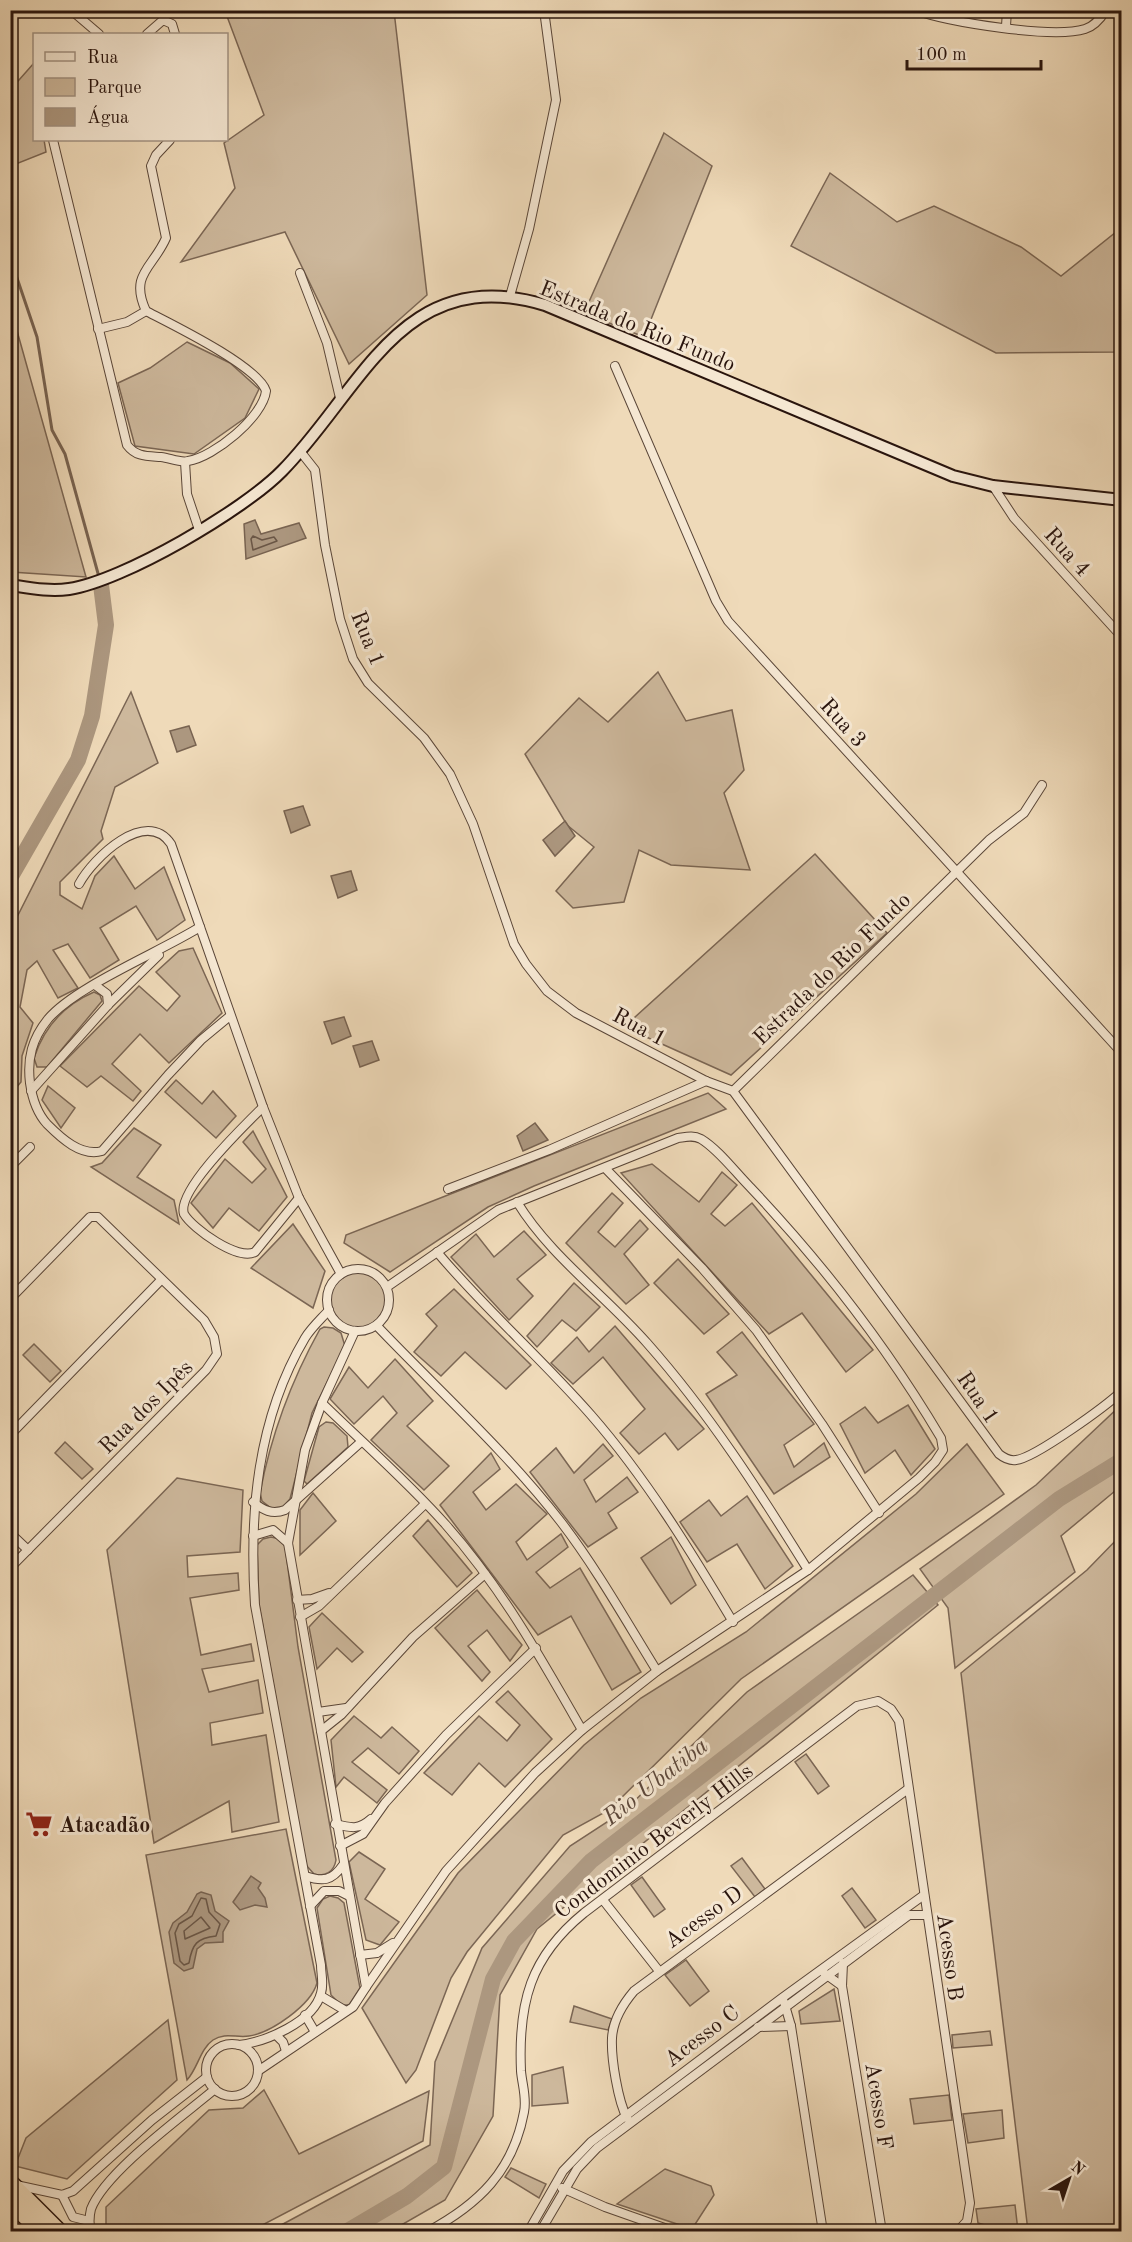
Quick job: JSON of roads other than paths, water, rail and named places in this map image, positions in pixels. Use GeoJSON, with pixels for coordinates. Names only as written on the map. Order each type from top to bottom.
{"type":"FeatureCollection","features":[{"type":"Feature","properties":{"kind":"highway"},"geometry":{"type":"LineString","coordinates":[[11,2183],[60,2232]]}},
{"type":"Feature","properties":{"kind":"highway"},"geometry":{"type":"LineString","coordinates":[[10,2202],[41,2232]]}},
{"type":"Feature","properties":{"kind":"street"},"geometry":{"type":"LineString","coordinates":[[71,10],[98,33]]}},
{"type":"Feature","properties":{"kind":"street"},"geometry":{"type":"LineString","coordinates":[[510,296],[529,229],[556,100],[544,10]]}},
{"type":"Feature","properties":{"kind":"street"},"geometry":{"type":"LineString","coordinates":[[915,10],[940,18],[1035,31],[1073,31],[1096,23],[1106,10]]}},
{"type":"Feature","properties":{"kind":"street"},"geometry":{"type":"LineString","coordinates":[[1006,26],[1007,10]]}},
{"type":"Feature","properties":{"kind":"street"},"geometry":{"type":"LineString","coordinates":[[148,33],[163,21],[172,24],[176,33]]}},
{"type":"Feature","properties":{"kind":"street"},"geometry":{"type":"LineString","coordinates":[[53,141],[127,445],[137,455],[185,462],[205,455],[240,430],[263,403],[266,391],[261,383],[223,353],[146,311],[141,300],[140,281],[166,238],[151,166],[156,155],[169,141]]}},
{"type":"Feature","properties":{"kind":"street"},"geometry":{"type":"LineString","coordinates":[[300,273],[327,343],[340,398]]}},
{"type":"Feature","properties":{"kind":"street","name":"Estrada do Rio Fundo"},"geometry":{"type":"LineString","coordinates":[[10,585],[60,590],[92,583],[138,565],[199,530],[267,485],[300,451],[373,357],[416,320],[457,302],[510,296],[561,311],[936,471],[993,486],[1122,500]]}},
{"type":"Feature","properties":{"kind":"street"},"geometry":{"type":"LineString","coordinates":[[98,329],[127,322],[146,311]]}},
{"type":"Feature","properties":{"kind":"street","name":"Rua 3"},"geometry":{"type":"LineString","coordinates":[[615,366],[722,611],[742,636],[1122,1053]]}},
{"type":"Feature","properties":{"kind":"street","name":"Rua 1"},"geometry":{"type":"LineString","coordinates":[[300,451],[315,470],[327,555],[340,619],[353,659],[368,683],[424,738],[450,774],[473,824],[514,944],[547,991],[576,1013],[706,1082],[733,1091],[999,1454],[1011,1460],[1028,1456],[1103,1407],[1122,1391]]}},
{"type":"Feature","properties":{"kind":"street"},"geometry":{"type":"LineString","coordinates":[[185,462],[187,494],[199,530]]}},
{"type":"Feature","properties":{"kind":"street","name":"Rua 4"},"geometry":{"type":"LineString","coordinates":[[993,486],[1014,518],[1122,637]]}},
{"type":"Feature","properties":{"kind":"street","name":"Estrada do Rio Fundo"},"geometry":{"type":"LineString","coordinates":[[733,1091],[989,840],[1024,813],[1042,785]]}},
{"type":"Feature","properties":{"kind":"street"},"geometry":{"type":"LineString","coordinates":[[79,884],[87,869],[117,843],[147,829],[160,831],[171,844],[263,1107],[299,1198],[341,1274]]}},
{"type":"Feature","properties":{"kind":"street"},"geometry":{"type":"LineString","coordinates":[[200,927],[166,948],[95,985],[49,1018],[36,1038],[28,1063],[31,1090],[40,1114],[55,1131],[80,1150],[94,1153],[102,1151],[201,1040],[230,1016]]}},
{"type":"Feature","properties":{"kind":"street"},"geometry":{"type":"LineString","coordinates":[[31,1090],[108,1005],[166,948]]}},
{"type":"Feature","properties":{"kind":"street"},"geometry":{"type":"LineString","coordinates":[[95,985],[106,994],[108,1005]]}},
{"type":"Feature","properties":{"kind":"street"},"geometry":{"type":"LineString","coordinates":[[28,1063],[36,1073],[46,1073]]}},
{"type":"Feature","properties":{"kind":"street"},"geometry":{"type":"LineString","coordinates":[[448,1189],[549,1150],[706,1082]]}},
{"type":"Feature","properties":{"kind":"street"},"geometry":{"type":"LineString","coordinates":[[263,1107],[214,1158],[185,1196],[184,1214],[195,1227],[236,1253],[248,1255],[255,1252],[299,1198]]}},
{"type":"Feature","properties":{"kind":"street"},"geometry":{"type":"LineString","coordinates":[[258,2072],[253,2055],[232,2044],[217,2049],[208,2061],[207,2077],[215,2089],[230,2096],[238,2096],[252,2087],[258,2072],[346,2012],[359,1999],[424,1900],[469,1843],[535,1773],[582,1730],[657,1671],[808,1570],[879,1513],[935,1462],[943,1445],[901,1375],[831,1278],[783,1222],[700,1139],[688,1136],[678,1138],[498,1210],[387,1287]]}},
{"type":"Feature","properties":{"kind":"street"},"geometry":{"type":"LineString","coordinates":[[10,1167],[30,1147]]}},
{"type":"Feature","properties":{"kind":"street"},"geometry":{"type":"LineString","coordinates":[[605,1168],[702,1268],[756,1330],[822,1424],[879,1513]]}},
{"type":"Feature","properties":{"kind":"street"},"geometry":{"type":"LineString","coordinates":[[517,1202],[538,1232],[647,1342],[694,1399],[752,1481],[808,1570]]}},
{"type":"Feature","properties":{"kind":"street","name":"Rua dos Ipês"},"geometry":{"type":"LineString","coordinates":[[10,1299],[90,1217],[95,1216],[101,1218],[209,1328],[216,1346],[214,1361],[10,1568]]}},
{"type":"Feature","properties":{"kind":"street"},"geometry":{"type":"LineString","coordinates":[[437,1252],[479,1300],[554,1376],[616,1446],[686,1544],[733,1622]]}},
{"type":"Feature","properties":{"kind":"street"},"geometry":{"type":"LineString","coordinates":[[351,1270],[372,1272],[387,1287],[389,1308],[377,1326],[355,1331],[339,1325],[329,1310],[329,1290],[341,1274],[351,1270]]}},
{"type":"Feature","properties":{"kind":"street"},"geometry":{"type":"LineString","coordinates":[[10,1435],[161,1280]]}},
{"type":"Feature","properties":{"kind":"street"},"geometry":{"type":"LineString","coordinates":[[239,2046],[260,2042],[276,2035],[305,2015],[321,1996],[321,1965],[255,1605],[253,1536],[254,1502],[267,1433],[285,1383],[306,1338],[329,1310]]}},
{"type":"Feature","properties":{"kind":"street"},"geometry":{"type":"LineString","coordinates":[[377,1326],[473,1420],[560,1522],[606,1588],[657,1671]]}},
{"type":"Feature","properties":{"kind":"street"},"geometry":{"type":"LineString","coordinates":[[355,1331],[322,1403],[305,1450],[288,1543],[335,1824],[366,1987]]}},
{"type":"Feature","properties":{"kind":"street"},"geometry":{"type":"LineString","coordinates":[[322,1403],[446,1524],[485,1574],[536,1648],[582,1730]]}},
{"type":"Feature","properties":{"kind":"street"},"geometry":{"type":"LineString","coordinates":[[254,1502],[262,1509],[279,1513],[295,1502],[361,1442]]}},
{"type":"Feature","properties":{"kind":"street"},"geometry":{"type":"LineString","coordinates":[[300,1617],[319,1606],[425,1504]]}},
{"type":"Feature","properties":{"kind":"street"},"geometry":{"type":"LineString","coordinates":[[253,1536],[273,1530],[288,1543]]}},
{"type":"Feature","properties":{"kind":"street"},"geometry":{"type":"LineString","coordinates":[[10,1533],[28,1550]]}},
{"type":"Feature","properties":{"kind":"street"},"geometry":{"type":"LineString","coordinates":[[321,1731],[347,1708],[413,1637],[485,1574]]}},
{"type":"Feature","properties":{"kind":"street"},"geometry":{"type":"LineString","coordinates":[[297,1600],[312,1599],[333,1591]]}},
{"type":"Feature","properties":{"kind":"street"},"geometry":{"type":"LineString","coordinates":[[340,1846],[363,1834],[375,1816],[470,1709],[536,1648]]}},
{"type":"Feature","properties":{"kind":"street","name":"Acesso B"},"geometry":{"type":"LineString","coordinates":[[878,1701],[891,1709],[899,1721],[970,2203],[969,2216],[960,2229]]}},
{"type":"Feature","properties":{"kind":"street","name":"Condominio Beverly Hills"},"geometry":{"type":"LineString","coordinates":[[427,2232],[472,2204],[508,2161],[516,2142],[524,2110],[521,2021],[532,1976],[557,1936],[857,1706],[878,1701]]}},
{"type":"Feature","properties":{"kind":"street"},"geometry":{"type":"LineString","coordinates":[[318,1712],[347,1708]]}},
{"type":"Feature","properties":{"kind":"street","name":"Acesso D"},"geometry":{"type":"LineString","coordinates":[[627,2118],[619,2094],[612,2039],[615,2024],[634,1991],[908,1789]]}},
{"type":"Feature","properties":{"kind":"street"},"geometry":{"type":"LineString","coordinates":[[335,1824],[353,1828],[361,1827],[375,1816]]}},
{"type":"Feature","properties":{"kind":"street"},"geometry":{"type":"LineString","coordinates":[[305,1876],[322,1881],[330,1879],[343,1864]]}},
{"type":"Feature","properties":{"kind":"street"},"geometry":{"type":"LineString","coordinates":[[310,1906],[324,1892],[339,1891],[349,1896]]}},
{"type":"Feature","properties":{"kind":"street","name":"Acesso C"},"geometry":{"type":"LineString","coordinates":[[540,2232],[577,2169],[627,2118],[824,1972],[840,1956],[905,1907],[924,1895]]}},
{"type":"Feature","properties":{"kind":"street"},"geometry":{"type":"LineString","coordinates":[[603,1900],[659,1971]]}},
{"type":"Feature","properties":{"kind":"street"},"geometry":{"type":"LineString","coordinates":[[905,1907],[909,1915],[927,1915]]}},
{"type":"Feature","properties":{"kind":"street","name":"Acesso C"},"geometry":{"type":"LineString","coordinates":[[824,1972],[844,1964],[909,1915]]}},
{"type":"Feature","properties":{"kind":"street"},"geometry":{"type":"LineString","coordinates":[[360,1955],[377,1953],[397,1940]]}},
{"type":"Feature","properties":{"kind":"street"},"geometry":{"type":"LineString","coordinates":[[840,1956],[844,1964]]}},
{"type":"Feature","properties":{"kind":"street","name":"Acesso F"},"geometry":{"type":"LineString","coordinates":[[844,1964],[842,1986],[882,2232]]}},
{"type":"Feature","properties":{"kind":"street"},"geometry":{"type":"LineString","coordinates":[[824,1972],[842,1986]]}},
{"type":"Feature","properties":{"kind":"street"},"geometry":{"type":"LineString","coordinates":[[321,1996],[346,2012]]}},
{"type":"Feature","properties":{"kind":"street"},"geometry":{"type":"LineString","coordinates":[[784,2001],[791,2026],[823,2232]]}},
{"type":"Feature","properties":{"kind":"street","name":"Acesso C"},"geometry":{"type":"LineString","coordinates":[[528,2232],[556,2183],[581,2151],[758,2027],[784,2001]]}},
{"type":"Feature","properties":{"kind":"street"},"geometry":{"type":"LineString","coordinates":[[305,2015],[315,2032]]}},
{"type":"Feature","properties":{"kind":"street"},"geometry":{"type":"LineString","coordinates":[[758,2027],[791,2026]]}},
{"type":"Feature","properties":{"kind":"street"},"geometry":{"type":"LineString","coordinates":[[276,2035],[283,2042],[286,2051]]}},
{"type":"Feature","properties":{"kind":"street"},"geometry":{"type":"LineString","coordinates":[[11,2183],[63,2196],[87,2180],[146,2126],[207,2077]]}},
{"type":"Feature","properties":{"kind":"street"},"geometry":{"type":"LineString","coordinates":[[91,2232],[89,2221],[95,2201],[120,2170],[215,2089]]}},
{"type":"Feature","properties":{"kind":"street"},"geometry":{"type":"LineString","coordinates":[[556,2183],[565,2190],[676,2232]]}},
{"type":"Feature","properties":{"kind":"street"},"geometry":{"type":"LineString","coordinates":[[63,2196],[73,2217],[89,2221]]}},
{"type":"Feature","properties":{"kind":"water"},"geometry":{"type":"Polygon","coordinates":[[[255,520],[261,534],[299,523],[306,538],[246,559],[244,524],[255,520]]]}},
{"type":"Feature","properties":{"kind":"water"},"geometry":{"type":"Polygon","coordinates":[[[189,726],[196,745],[177,752],[170,731],[189,726]]]}},
{"type":"Feature","properties":{"kind":"water"},"geometry":{"type":"Polygon","coordinates":[[[303,806],[310,825],[291,833],[284,811],[303,806]]]}},
{"type":"Feature","properties":{"kind":"water"},"geometry":{"type":"Polygon","coordinates":[[[565,821],[575,836],[555,856],[543,840],[565,821]]]}},
{"type":"Feature","properties":{"kind":"water"},"geometry":{"type":"Polygon","coordinates":[[[351,871],[357,890],[338,898],[331,876],[351,871]]]}},
{"type":"Feature","properties":{"kind":"water"},"geometry":{"type":"Polygon","coordinates":[[[344,1017],[351,1036],[332,1044],[324,1022],[344,1017]]]}},
{"type":"Feature","properties":{"kind":"water"},"geometry":{"type":"Polygon","coordinates":[[[372,1041],[379,1060],[360,1067],[353,1046],[372,1041]]]}},
{"type":"Feature","properties":{"kind":"water"},"geometry":{"type":"Polygon","coordinates":[[[535,1123],[548,1140],[523,1151],[517,1136],[535,1123]]]}},
{"type":"Feature","properties":{"kind":"water"},"geometry":{"type":"Polygon","coordinates":[[[251,1876],[261,1883],[258,1888],[265,1898],[267,1907],[255,1905],[240,1910],[233,1902],[251,1876]]]}},
{"type":"Feature","properties":{"kind":"water"},"geometry":{"type":"Polygon","coordinates":[[[201,1892],[211,1895],[215,1911],[229,1921],[223,1932],[223,1942],[205,1943],[197,1949],[193,1968],[184,1971],[174,1963],[169,1932],[173,1923],[187,1912],[197,1894],[201,1892]]]}},
{"type":"Feature","properties":{"kind":"waterway"},"geometry":{"type":"LineString","coordinates":[[10,243],[16,275],[37,337],[52,430],[65,454],[99,577]]}},
{"type":"Feature","properties":{"kind":"waterway"},"geometry":{"type":"LineString","coordinates":[[10,878],[78,760],[92,716],[106,625],[101,585]]}},
{"type":"Feature","properties":{"kind":"waterway","name":"Rio Ubatiba"},"geometry":{"type":"LineString","coordinates":[[346,2232],[407,2196],[444,2167],[493,1979],[514,1941],[591,1861],[1059,1499],[1122,1460]]}},
{"type":"Feature","properties":{"kind":"place","name":"Atacadão"},"geometry":{"type":"Point","coordinates":[39,1824]}}]}
